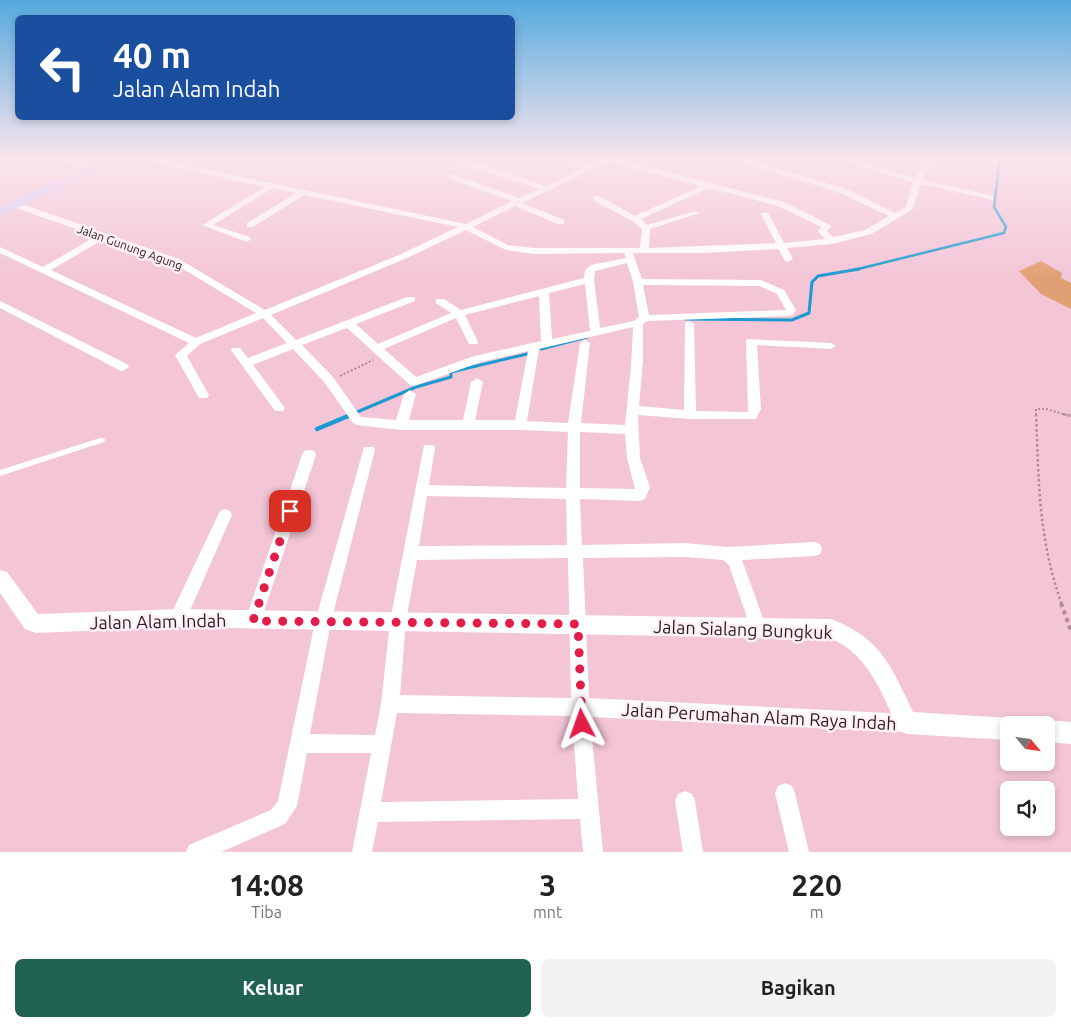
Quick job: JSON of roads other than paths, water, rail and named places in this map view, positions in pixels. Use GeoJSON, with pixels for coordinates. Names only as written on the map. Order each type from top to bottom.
{"type":"FeatureCollection","features":[{"type":"Feature","properties":{"kind":"main road"},"geometry":{"type":"LineString","coordinates":[[0,212],[32,198]]}},
{"type":"Feature","properties":{"kind":"street"},"geometry":{"type":"LineString","coordinates":[[247,239],[206,225],[252,198]]}},
{"type":"Feature","properties":{"kind":"street"},"geometry":{"type":"LineString","coordinates":[[250,225],[294,198]]}},
{"type":"Feature","properties":{"kind":"street"},"geometry":{"type":"LineString","coordinates":[[325,198],[464,226],[506,247],[520,250],[630,255]]}},
{"type":"Feature","properties":{"kind":"street"},"geometry":{"type":"LineString","coordinates":[[506,198],[561,222]]}},
{"type":"Feature","properties":{"kind":"street"},"geometry":{"type":"LineString","coordinates":[[203,396],[181,355],[196,342],[266,315],[404,256],[526,198]]}},
{"type":"Feature","properties":{"kind":"street"},"geometry":{"type":"LineString","coordinates":[[596,198],[635,219],[646,228]]}},
{"type":"Feature","properties":{"kind":"street"},"geometry":{"type":"LineString","coordinates":[[635,219],[681,198]]}},
{"type":"Feature","properties":{"kind":"street"},"geometry":{"type":"LineString","coordinates":[[756,198],[782,205],[827,227],[822,231],[832,242]]}},
{"type":"Feature","properties":{"kind":"street"},"geometry":{"type":"LineString","coordinates":[[857,198],[896,216]]}},
{"type":"Feature","properties":{"kind":"street"},"geometry":{"type":"LineString","coordinates":[[595,331],[589,280],[590,270],[594,267],[644,250],[709,250],[832,242],[868,232],[910,207],[912,198]]}},
{"type":"Feature","properties":{"kind":"street","name":"Jalan Gunung Agung"},"geometry":{"type":"LineString","coordinates":[[16,205],[176,261],[266,315],[329,380],[357,420],[366,423],[401,425],[520,425],[630,430]]}},
{"type":"Feature","properties":{"kind":"street"},"geometry":{"type":"LineString","coordinates":[[646,228],[696,214]]}},
{"type":"Feature","properties":{"kind":"street"},"geometry":{"type":"LineString","coordinates":[[765,214],[788,259]]}},
{"type":"Feature","properties":{"kind":"street"},"geometry":{"type":"LineString","coordinates":[[644,250],[646,228]]}},
{"type":"Feature","properties":{"kind":"street"},"geometry":{"type":"LineString","coordinates":[[44,270],[102,236]]}},
{"type":"Feature","properties":{"kind":"street"},"geometry":{"type":"LineString","coordinates":[[0,250],[196,342]]}},
{"type":"Feature","properties":{"kind":"street"},"geometry":{"type":"LineString","coordinates":[[421,490],[640,496],[643,487],[635,470],[630,430],[641,320],[638,282],[630,255]]}},
{"type":"Feature","properties":{"kind":"street"},"geometry":{"type":"LineString","coordinates":[[380,351],[458,313],[589,280]]}},
{"type":"Feature","properties":{"kind":"street"},"geometry":{"type":"LineString","coordinates":[[348,323],[414,382],[478,359],[586,336],[595,331],[641,320],[789,313],[791,310],[781,292],[761,283],[638,282]]}},
{"type":"Feature","properties":{"kind":"street"},"geometry":{"type":"LineString","coordinates":[[544,292],[547,344]]}},
{"type":"Feature","properties":{"kind":"street"},"geometry":{"type":"LineString","coordinates":[[246,363],[411,299]]}},
{"type":"Feature","properties":{"kind":"street"},"geometry":{"type":"LineString","coordinates":[[440,301],[458,313],[473,342]]}},
{"type":"Feature","properties":{"kind":"street"},"geometry":{"type":"LineString","coordinates":[[0,304],[124,367]]}},
{"type":"Feature","properties":{"kind":"street"},"geometry":{"type":"LineString","coordinates":[[689,324],[690,416]]}},
{"type":"Feature","properties":{"kind":"street"},"geometry":{"type":"LineString","coordinates":[[632,410],[690,416],[752,416],[755,409],[752,340],[831,346]]}},
{"type":"Feature","properties":{"kind":"street"},"geometry":{"type":"LineString","coordinates":[[585,343],[574,427],[573,494],[580,707],[593,852]]}},
{"type":"Feature","properties":{"kind":"street"},"geometry":{"type":"LineString","coordinates":[[520,425],[534,348]]}},
{"type":"Feature","properties":{"kind":"street"},"geometry":{"type":"LineString","coordinates":[[236,350],[279,408]]}},
{"type":"Feature","properties":{"kind":"street"},"geometry":{"type":"LineString","coordinates":[[468,424],[477,382]]}},
{"type":"Feature","properties":{"kind":"street"},"geometry":{"type":"LineString","coordinates":[[401,425],[410,394]]}},
{"type":"Feature","properties":{"kind":"street"},"geometry":{"type":"LineString","coordinates":[[362,852],[390,704],[398,621],[429,448]]}},
{"type":"Feature","properties":{"kind":"street"},"geometry":{"type":"LineString","coordinates":[[196,852],[278,818],[287,806],[324,622],[369,450]]}},
{"type":"Feature","properties":{"kind":"street"},"geometry":{"type":"LineString","coordinates":[[253,621],[309,455]]}},
{"type":"Feature","properties":{"kind":"street"},"geometry":{"type":"LineString","coordinates":[[178,618],[225,515]]}},
{"type":"Feature","properties":{"kind":"street"},"geometry":{"type":"LineString","coordinates":[[410,552],[686,550],[727,554],[815,548]]}},
{"type":"Feature","properties":{"kind":"street"},"geometry":{"type":"LineString","coordinates":[[727,554],[735,561],[759,628]]}},
{"type":"Feature","properties":{"kind":"street","name":"Jalan Alam Indah"},"geometry":{"type":"LineString","coordinates":[[0,578],[32,622],[36,624],[178,618],[253,621],[578,624]]}},
{"type":"Feature","properties":{"kind":"street","name":"Jalan Sialang Bungkuk"},"geometry":{"type":"LineString","coordinates":[[578,624],[831,629],[848,634],[865,648],[879,666],[908,723]]}},
{"type":"Feature","properties":{"kind":"street","name":"Jalan Perumahan Alam Raya Indah"},"geometry":{"type":"LineString","coordinates":[[390,704],[580,707],[908,723]]}},
{"type":"Feature","properties":{"kind":"street"},"geometry":{"type":"LineString","coordinates":[[908,723],[1000,728]]}},
{"type":"Feature","properties":{"kind":"street"},"geometry":{"type":"LineString","coordinates":[[1055,732],[1071,733]]}},
{"type":"Feature","properties":{"kind":"street"},"geometry":{"type":"LineString","coordinates":[[300,743],[381,744]]}},
{"type":"Feature","properties":{"kind":"street"},"geometry":{"type":"LineString","coordinates":[[785,793],[799,852]]}},
{"type":"Feature","properties":{"kind":"street"},"geometry":{"type":"LineString","coordinates":[[686,801],[693,852]]}},
{"type":"Feature","properties":{"kind":"street"},"geometry":{"type":"LineString","coordinates":[[371,812],[590,809]]}},
{"type":"Feature","properties":{"kind":"lane"},"geometry":{"type":"LineString","coordinates":[[0,473],[102,440]]}},
{"type":"Feature","properties":{"kind":"waterway"},"geometry":{"type":"LineString","coordinates":[[856,270],[1004,233],[1006,227],[994,207],[995,198]]}},
{"type":"Feature","properties":{"kind":"waterway"},"geometry":{"type":"LineString","coordinates":[[685,319],[792,320],[809,313],[812,282],[818,276],[856,270]]}},
{"type":"Feature","properties":{"kind":"waterway"},"geometry":{"type":"LineString","coordinates":[[541,349],[587,337]]}},
{"type":"Feature","properties":{"kind":"waterway"},"geometry":{"type":"LineString","coordinates":[[350,415],[416,387],[451,377],[451,372],[527,354]]}},
{"type":"Feature","properties":{"kind":"waterway"},"geometry":{"type":"LineString","coordinates":[[317,429],[353,414]]}}]}
